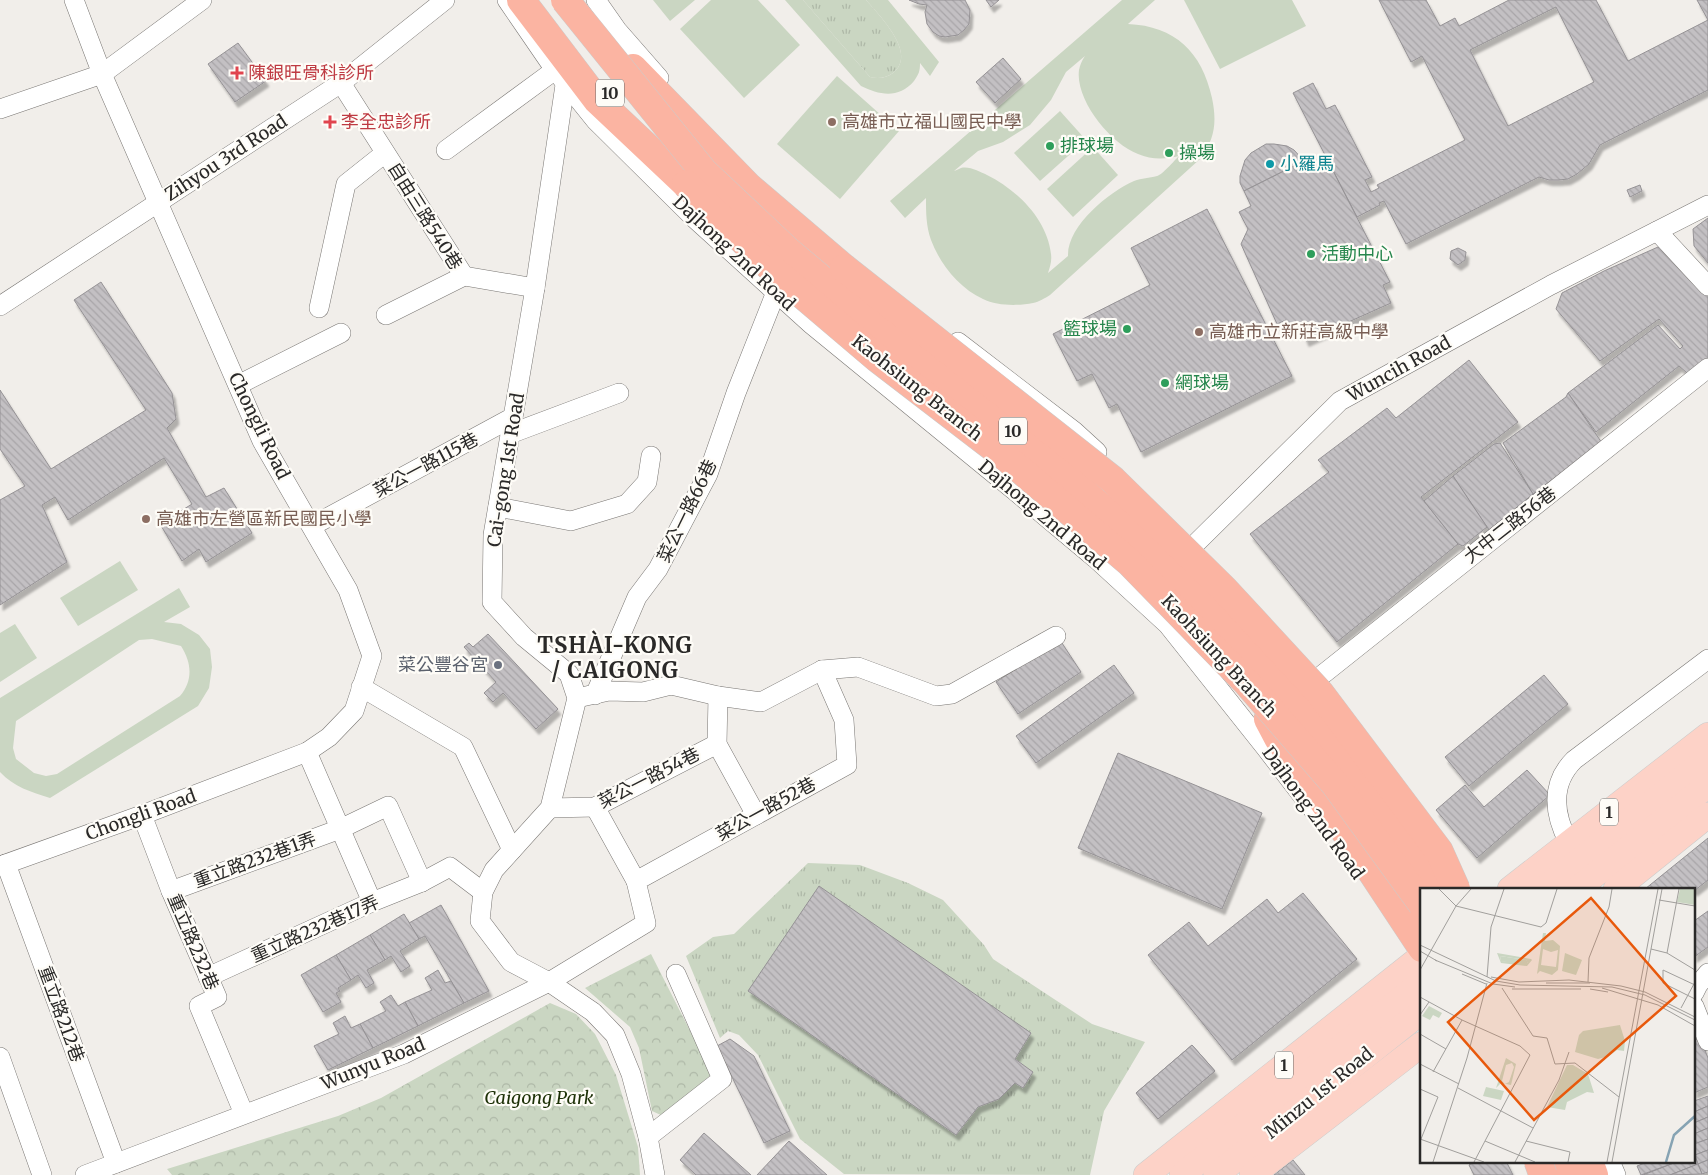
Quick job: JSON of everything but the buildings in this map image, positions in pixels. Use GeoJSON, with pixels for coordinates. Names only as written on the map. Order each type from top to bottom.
{"type":"FeatureCollection","features":[{"type":"Feature","properties":{"kind":"highway"},"geometry":{"type":"LineString","coordinates":[[521,0],[597,100],[686,184]]}},
{"type":"Feature","properties":{"kind":"highway","name":"Kaohsiung Branch"},"geometry":{"type":"LineString","coordinates":[[537,0],[548,18],[686,184],[778,274],[878,359],[1003,455],[1129,562],[1247,683],[1334,783],[1420,901]]}},
{"type":"Feature","properties":{"kind":"highway","name":"Kaohsiung Branch"},"geometry":{"type":"LineString","coordinates":[[565,0],[704,172],[788,251],[888,335],[1016,433],[1147,547],[1260,661],[1322,734],[1376,804],[1436,888]]}},
{"type":"Feature","properties":{"kind":"highway"},"geometry":{"type":"LineString","coordinates":[[594,13],[749,188],[844,268],[1113,480],[1224,589],[1320,693],[1439,851],[1456,888]]}},
{"type":"Feature","properties":{"kind":"highway"},"geometry":{"type":"LineString","coordinates":[[1247,683],[1278,738],[1346,832],[1420,964]]}},
{"type":"Feature","properties":{"kind":"highway"},"geometry":{"type":"LineString","coordinates":[[1538,1162],[1543,1175]]}},
{"type":"Feature","properties":{"kind":"highway"},"geometry":{"type":"LineString","coordinates":[[1564,1162],[1570,1175]]}},
{"type":"Feature","properties":{"kind":"highway"},"geometry":{"type":"LineString","coordinates":[[1589,1162],[1594,1175]]}},
{"type":"Feature","properties":{"kind":"main road","name":"1"},"geometry":{"type":"LineString","coordinates":[[1511,888],[1708,735]]}},
{"type":"Feature","properties":{"kind":"main road","name":"1"},"geometry":{"type":"LineString","coordinates":[[1544,888],[1708,757]]}},
{"type":"Feature","properties":{"kind":"main road","name":"1"},"geometry":{"type":"LineString","coordinates":[[1578,888],[1708,785]]}},
{"type":"Feature","properties":{"kind":"main road"},"geometry":{"type":"LineString","coordinates":[[1617,888],[1708,815]]}},
{"type":"Feature","properties":{"kind":"main road","name":"1"},"geometry":{"type":"LineString","coordinates":[[1146,1175],[1420,964]]}},
{"type":"Feature","properties":{"kind":"main road","name":"1"},"geometry":{"type":"LineString","coordinates":[[1182,1175],[1420,964]]}},
{"type":"Feature","properties":{"kind":"main road","name":"Minzu 1st Road"},"geometry":{"type":"LineString","coordinates":[[1216,1175],[1420,1013]]}},
{"type":"Feature","properties":{"kind":"main road","name":"Minzu 1st Road"},"geometry":{"type":"LineString","coordinates":[[1252,1175],[1420,1046]]}},
{"type":"Feature","properties":{"kind":"street","name":"Chongli Road"},"geometry":{"type":"LineString","coordinates":[[3,865],[142,815],[307,752],[329,737],[354,711],[372,656],[348,590],[262,441],[102,74],[74,0]]}},
{"type":"Feature","properties":{"kind":"street"},"geometry":{"type":"LineString","coordinates":[[0,110],[102,74],[202,0]]}},
{"type":"Feature","properties":{"kind":"street","name":"Zihyou 3rd Road"},"geometry":{"type":"LineString","coordinates":[[0,306],[341,83],[445,0]]}},
{"type":"Feature","properties":{"kind":"street","name":"Dajhong 2nd Road"},"geometry":{"type":"LineString","coordinates":[[507,0],[560,78],[596,121],[680,204],[812,325],[1095,558],[1168,625],[1332,835],[1420,964]]}},
{"type":"Feature","properties":{"kind":"street"},"geometry":{"type":"LineString","coordinates":[[575,0],[617,30],[727,153],[843,258],[988,364],[1074,431],[1194,545],[1254,619],[1312,683],[1390,778],[1470,888]]}},
{"type":"Feature","properties":{"kind":"street"},"geometry":{"type":"LineString","coordinates":[[594,13],[662,111],[738,184],[832,265],[1012,413],[1180,559],[1254,619]]}},
{"type":"Feature","properties":{"kind":"street"},"geometry":{"type":"LineString","coordinates":[[446,150],[560,78]]}},
{"type":"Feature","properties":{"kind":"street","name":"Cai-gong 1st Road"},"geometry":{"type":"LineString","coordinates":[[560,78],[535,288],[493,535],[492,602],[524,637],[569,674],[586,696]]}},
{"type":"Feature","properties":{"kind":"street","name":"自由三路540巷"},"geometry":{"type":"LineString","coordinates":[[341,83],[464,276],[386,314]]}},
{"type":"Feature","properties":{"kind":"street"},"geometry":{"type":"LineString","coordinates":[[319,308],[346,184],[385,153]]}},
{"type":"Feature","properties":{"kind":"street","name":"Wuncih Road"},"geometry":{"type":"LineString","coordinates":[[1140,599],[1340,401],[1552,285],[1708,205]]}},
{"type":"Feature","properties":{"kind":"street"},"geometry":{"type":"LineString","coordinates":[[1657,231],[1708,286]]}},
{"type":"Feature","properties":{"kind":"street"},"geometry":{"type":"LineString","coordinates":[[464,276],[535,288]]}},
{"type":"Feature","properties":{"kind":"street","name":"菜公一路66巷"},"geometry":{"type":"LineString","coordinates":[[586,696],[636,597],[658,569],[708,474],[736,393],[776,292]]}},
{"type":"Feature","properties":{"kind":"street"},"geometry":{"type":"LineString","coordinates":[[238,385],[341,333]]}},
{"type":"Feature","properties":{"kind":"street","name":"大中二路56巷"},"geometry":{"type":"LineString","coordinates":[[1312,683],[1708,368]]}},
{"type":"Feature","properties":{"kind":"street","name":"菜公一路115巷"},"geometry":{"type":"LineString","coordinates":[[312,526],[512,426],[619,393]]}},
{"type":"Feature","properties":{"kind":"street"},"geometry":{"type":"LineString","coordinates":[[498,507],[571,521],[627,504],[647,482],[651,456]]}},
{"type":"Feature","properties":{"kind":"street"},"geometry":{"type":"LineString","coordinates":[[655,1175],[648,1137],[631,1074],[615,1035],[593,1012],[549,982],[510,962],[480,921],[483,892],[494,870],[550,808],[586,696],[609,691],[643,692],[671,685],[718,696],[762,702],[822,670],[858,667],[936,696],[952,694],[1056,636]]}},
{"type":"Feature","properties":{"kind":"street"},"geometry":{"type":"LineString","coordinates":[[1569,843],[1562,828],[1556,798],[1558,786],[1567,767],[1708,659]]}},
{"type":"Feature","properties":{"kind":"street","name":"菜公一路52巷"},"geometry":{"type":"LineString","coordinates":[[636,881],[847,765],[844,720],[822,670]]}},
{"type":"Feature","properties":{"kind":"street"},"geometry":{"type":"LineString","coordinates":[[362,687],[464,748],[512,850]]}},
{"type":"Feature","properties":{"kind":"street"},"geometry":{"type":"LineString","coordinates":[[718,696],[717,744],[756,815]]}},
{"type":"Feature","properties":{"kind":"street","name":"菜公一路54巷"},"geometry":{"type":"LineString","coordinates":[[550,808],[595,806],[717,744]]}},
{"type":"Feature","properties":{"kind":"street"},"geometry":{"type":"LineString","coordinates":[[307,752],[372,902]]}},
{"type":"Feature","properties":{"kind":"street","name":"重立路232巷1弄"},"geometry":{"type":"LineString","coordinates":[[171,891],[340,829],[388,806],[422,882]]}},
{"type":"Feature","properties":{"kind":"street"},"geometry":{"type":"LineString","coordinates":[[595,806],[636,881]]}},
{"type":"Feature","properties":{"kind":"street","name":"重立路232巷"},"geometry":{"type":"LineString","coordinates":[[142,815],[171,891],[217,998],[199,1006],[244,1114]]}},
{"type":"Feature","properties":{"kind":"street","name":"重立路212巷"},"geometry":{"type":"LineString","coordinates":[[3,865],[116,1163]]}},
{"type":"Feature","properties":{"kind":"street","name":"重立路232巷17弄"},"geometry":{"type":"LineString","coordinates":[[208,977],[372,902],[422,882],[450,867],[483,892]]}},
{"type":"Feature","properties":{"kind":"street","name":"Wunyu Road"},"geometry":{"type":"LineString","coordinates":[[84,1175],[404,1054],[549,982],[646,922],[636,881]]}},
{"type":"Feature","properties":{"kind":"street"},"geometry":{"type":"LineString","coordinates":[[1696,989],[1708,973]]}},
{"type":"Feature","properties":{"kind":"street"},"geometry":{"type":"LineString","coordinates":[[648,1137],[722,1079],[676,974]]}},
{"type":"Feature","properties":{"kind":"street"},"geometry":{"type":"LineString","coordinates":[[1696,1011],[1708,1041]]}},
{"type":"Feature","properties":{"kind":"street"},"geometry":{"type":"LineString","coordinates":[[0,1057],[42,1175]]}},
{"type":"Feature","properties":{"kind":"street"},"geometry":{"type":"LineString","coordinates":[[1524,1162],[1530,1175]]}},
{"type":"Feature","properties":{"kind":"street"},"geometry":{"type":"LineString","coordinates":[[1554,1162],[1560,1175]]}},
{"type":"Feature","properties":{"kind":"street"},"geometry":{"type":"LineString","coordinates":[[1610,1162],[1616,1175]]}},
{"type":"Feature","properties":{"kind":"green space"},"geometry":{"type":"Polygon","coordinates":[[[653,0],[695,0],[670,21],[653,0]]]}},
{"type":"Feature","properties":{"kind":"green space"},"geometry":{"type":"Polygon","coordinates":[[[711,0],[758,0],[800,45],[744,98],[680,29],[711,0]]]}},
{"type":"Feature","properties":{"kind":"green space"},"geometry":{"type":"Polygon","coordinates":[[[785,0],[803,0],[870,77],[882,78],[893,73],[900,65],[901,56],[894,35],[880,15],[866,0],[888,0],[939,62],[930,76],[920,63],[916,79],[902,91],[889,94],[875,92],[861,86],[785,0]]]}},
{"type":"Feature","properties":{"kind":"green space"},"geometry":{"type":"Polygon","coordinates":[[[803,0],[866,0],[880,15],[894,35],[901,56],[900,65],[888,76],[870,77],[803,0]]]}},
{"type":"Feature","properties":{"kind":"green space","name":"操場"},"geometry":{"type":"Polygon","coordinates":[[[1122,0],[1155,0],[1128,24],[1160,30],[1173,36],[1184,45],[1201,67],[1214,107],[1214,130],[1205,152],[1200,159],[1050,295],[1037,302],[1021,305],[1001,304],[989,301],[966,289],[945,266],[931,240],[926,214],[926,198],[905,218],[890,201],[1122,0]],[[1085,56],[1066,72],[1051,100],[1030,125],[1003,142],[978,151],[954,171],[968,168],[987,175],[1009,189],[1029,207],[1044,229],[1048,241],[1051,259],[1048,273],[1068,256],[1074,233],[1091,211],[1124,186],[1140,179],[1159,175],[1179,156],[1159,158],[1143,156],[1128,149],[1106,131],[1089,107],[1079,82],[1079,70],[1085,56]]]}},
{"type":"Feature","properties":{"kind":"green space"},"geometry":{"type":"Polygon","coordinates":[[[1184,0],[1292,0],[1306,26],[1220,69],[1184,0]]]}},
{"type":"Feature","properties":{"kind":"green space"},"geometry":{"type":"Polygon","coordinates":[[[837,76],[899,131],[840,199],[777,144],[837,76]]]}},
{"type":"Feature","properties":{"kind":"green space","name":"排球場"},"geometry":{"type":"Polygon","coordinates":[[[1060,111],[1086,140],[1040,181],[1014,153],[1060,111]]]}},
{"type":"Feature","properties":{"kind":"green space","name":"排球場"},"geometry":{"type":"Polygon","coordinates":[[[1093,147],[1118,175],[1073,217],[1047,189],[1093,147]]]}},
{"type":"Feature","properties":{"kind":"green space"},"geometry":{"type":"Polygon","coordinates":[[[120,561],[138,590],[78,626],[60,598],[120,561]]]}},
{"type":"Feature","properties":{"kind":"green space"},"geometry":{"type":"Polygon","coordinates":[[[179,588],[190,607],[164,622],[181,624],[199,635],[210,649],[212,667],[209,688],[198,706],[50,798],[17,785],[0,772],[0,698],[179,588]],[[152,639],[139,640],[16,721],[13,748],[16,759],[34,773],[46,776],[57,774],[180,696],[187,684],[190,672],[185,652],[181,646],[152,639]]]}},
{"type":"Feature","properties":{"kind":"green space"},"geometry":{"type":"Polygon","coordinates":[[[15,624],[37,658],[0,682],[0,633],[15,624]]]}},
{"type":"Feature","properties":{"kind":"green space"},"geometry":{"type":"Polygon","coordinates":[[[808,863],[860,865],[908,883],[943,900],[984,945],[993,959],[1092,1024],[1145,1042],[1104,1111],[1090,1175],[844,1174],[800,1139],[758,1055],[739,1035],[728,1031],[720,1038],[686,956],[713,937],[734,934],[808,863]]]}},
{"type":"Feature","properties":{"kind":"green space"},"geometry":{"type":"Polygon","coordinates":[[[651,954],[712,1074],[663,1116],[652,1111],[639,1048],[630,1027],[585,988],[651,954]]]}},
{"type":"Feature","properties":{"kind":"green space","name":"Caigong Park"},"geometry":{"type":"Polygon","coordinates":[[[550,1003],[576,1014],[595,1034],[616,1075],[638,1147],[640,1175],[172,1175],[167,1169],[338,1116],[381,1098],[550,1003]]]}},
{"type":"Feature","properties":{"kind":"place","name":"陳銀旺骨科診所"},"geometry":{"type":"Point","coordinates":[237,73]}},
{"type":"Feature","properties":{"kind":"place","name":"李全忠診所"},"geometry":{"type":"Point","coordinates":[330,122]}},
{"type":"Feature","properties":{"kind":"place","name":"高雄市立福山國民中學"},"geometry":{"type":"Point","coordinates":[832,122]}},
{"type":"Feature","properties":{"kind":"place","name":"排球場"},"geometry":{"type":"Point","coordinates":[1050,146]}},
{"type":"Feature","properties":{"kind":"place","name":"操場"},"geometry":{"type":"Point","coordinates":[1169,153]}},
{"type":"Feature","properties":{"kind":"place","name":"小羅馬"},"geometry":{"type":"Point","coordinates":[1270,164]}},
{"type":"Feature","properties":{"kind":"place","name":"活動中心"},"geometry":{"type":"Point","coordinates":[1311,254]}},
{"type":"Feature","properties":{"kind":"place","name":"籃球場"},"geometry":{"type":"Point","coordinates":[1127,329]}},
{"type":"Feature","properties":{"kind":"place","name":"高雄市立新莊高級中學"},"geometry":{"type":"Point","coordinates":[1199,332]}},
{"type":"Feature","properties":{"kind":"place","name":"網球場"},"geometry":{"type":"Point","coordinates":[1165,383]}},
{"type":"Feature","properties":{"kind":"place","name":"高雄市左營區新民國民小學"},"geometry":{"type":"Point","coordinates":[146,519]}},
{"type":"Feature","properties":{"kind":"place","name":"菜公豐谷宮"},"geometry":{"type":"Point","coordinates":[498,665]}},
{"type":"Feature","properties":{"kind":"district","name":"TSHÀI-KONG / CAIGONG"},"geometry":{"type":"Point","coordinates":[615,658]}}]}
